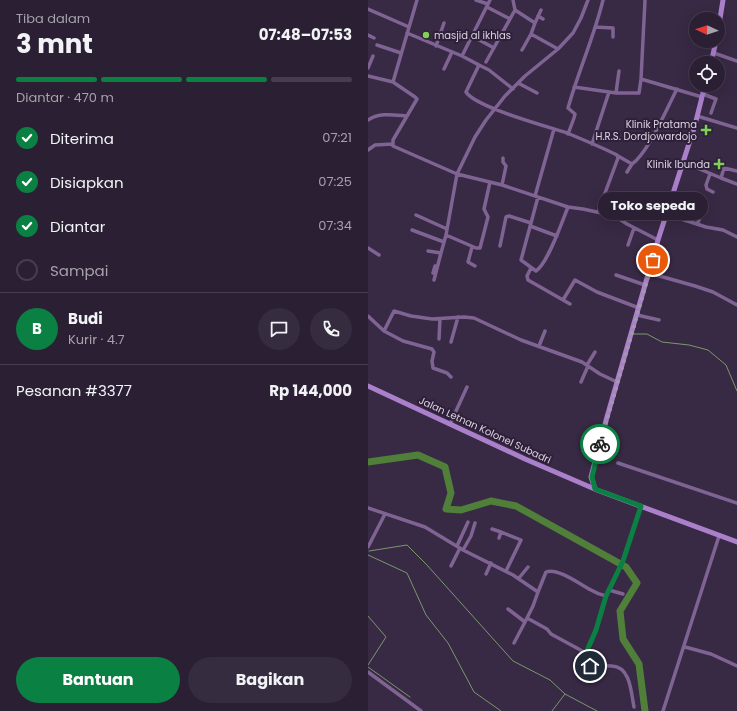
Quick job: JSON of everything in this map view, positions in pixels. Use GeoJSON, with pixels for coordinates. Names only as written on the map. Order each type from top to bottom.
{"type":"FeatureCollection","features":[{"type":"Feature","properties":{"kind":"main road"},"geometry":{"type":"LineString","coordinates":[[721,12],[723,0]]}},
{"type":"Feature","properties":{"kind":"main road"},"geometry":{"type":"LineString","coordinates":[[713,56],[715,48]]}},
{"type":"Feature","properties":{"kind":"main road"},"geometry":{"type":"LineString","coordinates":[[586,486],[592,477],[617,382],[703,92]]}},
{"type":"Feature","properties":{"kind":"main road","name":"Jalan Letnan Kolonel Subadri"},"geometry":{"type":"LineString","coordinates":[[368,386],[586,486],[737,542]]}},
{"type":"Feature","properties":{"kind":"main road"},"geometry":{"type":"LineString","coordinates":[[592,477],[595,489]]}},
{"type":"Feature","properties":{"kind":"street"},"geometry":{"type":"LineString","coordinates":[[392,82],[416,0]]}},
{"type":"Feature","properties":{"kind":"street"},"geometry":{"type":"LineString","coordinates":[[476,0],[510,19]]}},
{"type":"Feature","properties":{"kind":"street"},"geometry":{"type":"LineString","coordinates":[[462,56],[490,0]]}},
{"type":"Feature","properties":{"kind":"street"},"geometry":{"type":"LineString","coordinates":[[486,62],[514,10],[513,0]]}},
{"type":"Feature","properties":{"kind":"street"},"geometry":{"type":"LineString","coordinates":[[433,273],[446,235],[459,174],[475,137],[494,109],[518,83],[558,49],[573,33],[588,0]]}},
{"type":"Feature","properties":{"kind":"street"},"geometry":{"type":"LineString","coordinates":[[568,134],[575,114],[568,108],[603,0]]}},
{"type":"Feature","properties":{"kind":"street"},"geometry":{"type":"LineString","coordinates":[[574,87],[616,93],[639,93],[645,0]]}},
{"type":"Feature","properties":{"kind":"street"},"geometry":{"type":"LineString","coordinates":[[368,9],[409,27]]}},
{"type":"Feature","properties":{"kind":"street"},"geometry":{"type":"LineString","coordinates":[[514,10],[535,23]]}},
{"type":"Feature","properties":{"kind":"street"},"geometry":{"type":"LineString","coordinates":[[522,50],[541,10]]}},
{"type":"Feature","properties":{"kind":"street"},"geometry":{"type":"LineString","coordinates":[[538,16],[543,19]]}},
{"type":"Feature","properties":{"kind":"street"},"geometry":{"type":"LineString","coordinates":[[436,46],[444,23]]}},
{"type":"Feature","properties":{"kind":"street"},"geometry":{"type":"LineString","coordinates":[[595,27],[613,28],[613,37]]}},
{"type":"Feature","properties":{"kind":"street"},"geometry":{"type":"LineString","coordinates":[[407,33],[462,56],[489,70],[513,89]]}},
{"type":"Feature","properties":{"kind":"street"},"geometry":{"type":"LineString","coordinates":[[530,34],[558,49]]}},
{"type":"Feature","properties":{"kind":"street"},"geometry":{"type":"LineString","coordinates":[[368,35],[374,38]]}},
{"type":"Feature","properties":{"kind":"street"},"geometry":{"type":"LineString","coordinates":[[472,36],[494,48]]}},
{"type":"Feature","properties":{"kind":"street"},"geometry":{"type":"LineString","coordinates":[[377,45],[401,53]]}},
{"type":"Feature","properties":{"kind":"street"},"geometry":{"type":"LineString","coordinates":[[444,69],[452,52]]}},
{"type":"Feature","properties":{"kind":"street"},"geometry":{"type":"LineString","coordinates":[[714,53],[737,61]]}},
{"type":"Feature","properties":{"kind":"street"},"geometry":{"type":"LineString","coordinates":[[368,68],[373,56]]}},
{"type":"Feature","properties":{"kind":"street"},"geometry":{"type":"LineString","coordinates":[[479,65],[466,91],[466,94],[484,105],[568,134],[618,156],[632,164]]}},
{"type":"Feature","properties":{"kind":"street"},"geometry":{"type":"LineString","coordinates":[[616,93],[619,71]]}},
{"type":"Feature","properties":{"kind":"street"},"geometry":{"type":"LineString","coordinates":[[368,76],[392,82],[416,98],[416,101],[392,140],[392,144]]}},
{"type":"Feature","properties":{"kind":"street"},"geometry":{"type":"LineString","coordinates":[[641,79],[677,90],[716,99],[711,113]]}},
{"type":"Feature","properties":{"kind":"street"},"geometry":{"type":"LineString","coordinates":[[518,83],[537,93]]}},
{"type":"Feature","properties":{"kind":"street"},"geometry":{"type":"LineString","coordinates":[[627,172],[649,144],[677,90]]}},
{"type":"Feature","properties":{"kind":"street"},"geometry":{"type":"LineString","coordinates":[[592,144],[609,92]]}},
{"type":"Feature","properties":{"kind":"street"},"geometry":{"type":"LineString","coordinates":[[368,120],[373,117],[386,114],[407,116]]}},
{"type":"Feature","properties":{"kind":"street"},"geometry":{"type":"LineString","coordinates":[[697,116],[737,128]]}},
{"type":"Feature","properties":{"kind":"street"},"geometry":{"type":"LineString","coordinates":[[554,129],[521,260],[531,268],[536,270],[542,265],[557,236],[568,208]]}},
{"type":"Feature","properties":{"kind":"street"},"geometry":{"type":"LineString","coordinates":[[368,150],[375,145],[392,144],[459,174],[502,185],[568,208],[583,209],[615,216],[634,228],[658,240]]}},
{"type":"Feature","properties":{"kind":"street"},"geometry":{"type":"LineString","coordinates":[[598,212],[618,156]]}},
{"type":"Feature","properties":{"kind":"street"},"geometry":{"type":"LineString","coordinates":[[502,185],[506,166],[503,162],[504,158]]}},
{"type":"Feature","properties":{"kind":"street"},"geometry":{"type":"LineString","coordinates":[[683,162],[737,184]]}},
{"type":"Feature","properties":{"kind":"street"},"geometry":{"type":"LineString","coordinates":[[721,178],[724,168],[737,171]]}},
{"type":"Feature","properties":{"kind":"street"},"geometry":{"type":"LineString","coordinates":[[710,174],[706,185],[707,189],[713,192]]}},
{"type":"Feature","properties":{"kind":"street"},"geometry":{"type":"LineString","coordinates":[[446,235],[476,248],[480,248],[488,217],[484,209],[490,182]]}},
{"type":"Feature","properties":{"kind":"street"},"geometry":{"type":"LineString","coordinates":[[698,224],[703,212]]}},
{"type":"Feature","properties":{"kind":"street"},"geometry":{"type":"LineString","coordinates":[[666,214],[723,230],[737,237]]}},
{"type":"Feature","properties":{"kind":"street"},"geometry":{"type":"LineString","coordinates":[[416,215],[447,229]]}},
{"type":"Feature","properties":{"kind":"street"},"geometry":{"type":"LineString","coordinates":[[500,246],[506,217],[509,216],[557,236]]}},
{"type":"Feature","properties":{"kind":"street"},"geometry":{"type":"LineString","coordinates":[[628,245],[634,228]]}},
{"type":"Feature","properties":{"kind":"street"},"geometry":{"type":"LineString","coordinates":[[412,230],[444,242]]}},
{"type":"Feature","properties":{"kind":"street"},"geometry":{"type":"LineString","coordinates":[[472,246],[468,262],[475,266]]}},
{"type":"Feature","properties":{"kind":"street"},"geometry":{"type":"LineString","coordinates":[[368,248],[378,255]]}},
{"type":"Feature","properties":{"kind":"street"},"geometry":{"type":"LineString","coordinates":[[428,251],[440,253]]}},
{"type":"Feature","properties":{"kind":"street"},"geometry":{"type":"LineString","coordinates":[[434,280],[440,253]]}},
{"type":"Feature","properties":{"kind":"street"},"geometry":{"type":"LineString","coordinates":[[531,268],[527,276],[528,280],[570,304]]}},
{"type":"Feature","properties":{"kind":"street"},"geometry":{"type":"LineString","coordinates":[[649,273],[713,292],[737,305]]}},
{"type":"Feature","properties":{"kind":"street"},"geometry":{"type":"LineString","coordinates":[[616,275],[645,285]]}},
{"type":"Feature","properties":{"kind":"street"},"geometry":{"type":"LineString","coordinates":[[563,300],[575,280],[596,292],[639,308]]}},
{"type":"Feature","properties":{"kind":"street"},"geometry":{"type":"LineString","coordinates":[[384,331],[394,311],[422,318],[474,318],[539,346],[582,362],[600,374],[617,382]]}},
{"type":"Feature","properties":{"kind":"street"},"geometry":{"type":"LineString","coordinates":[[637,315],[659,320]]}},
{"type":"Feature","properties":{"kind":"street"},"geometry":{"type":"LineString","coordinates":[[368,316],[384,331],[403,341],[432,349],[434,352],[432,361],[433,368],[447,373],[451,377]]}},
{"type":"Feature","properties":{"kind":"street"},"geometry":{"type":"LineString","coordinates":[[451,342],[458,317]]}},
{"type":"Feature","properties":{"kind":"street"},"geometry":{"type":"LineString","coordinates":[[439,339],[440,319]]}},
{"type":"Feature","properties":{"kind":"street"},"geometry":{"type":"LineString","coordinates":[[539,346],[545,331]]}},
{"type":"Feature","properties":{"kind":"street"},"geometry":{"type":"LineString","coordinates":[[581,382],[594,352]]}},
{"type":"Feature","properties":{"kind":"street"},"geometry":{"type":"LineString","coordinates":[[450,424],[467,387]]}},
{"type":"Feature","properties":{"kind":"street"},"geometry":{"type":"LineString","coordinates":[[618,463],[737,503]]}},
{"type":"Feature","properties":{"kind":"street"},"geometry":{"type":"LineString","coordinates":[[634,707],[627,675],[623,669],[612,666],[587,665],[585,661],[586,653],[596,630],[606,596],[623,561],[641,506]]}},
{"type":"Feature","properties":{"kind":"street"},"geometry":{"type":"LineString","coordinates":[[368,508],[425,527],[460,548],[506,570],[538,592]]}},
{"type":"Feature","properties":{"kind":"street"},"geometry":{"type":"LineString","coordinates":[[368,547],[385,514]]}},
{"type":"Feature","properties":{"kind":"street"},"geometry":{"type":"LineString","coordinates":[[451,566],[460,548],[468,522]]}},
{"type":"Feature","properties":{"kind":"street"},"geometry":{"type":"LineString","coordinates":[[460,548],[471,536],[475,523]]}},
{"type":"Feature","properties":{"kind":"street"},"geometry":{"type":"LineString","coordinates":[[492,529],[521,540],[506,570]]}},
{"type":"Feature","properties":{"kind":"street"},"geometry":{"type":"LineString","coordinates":[[499,538],[501,532]]}},
{"type":"Feature","properties":{"kind":"street"},"geometry":{"type":"LineString","coordinates":[[663,711],[685,647],[719,536]]}},
{"type":"Feature","properties":{"kind":"street"},"geometry":{"type":"LineString","coordinates":[[486,574],[491,563]]}},
{"type":"Feature","properties":{"kind":"street"},"geometry":{"type":"LineString","coordinates":[[519,578],[528,567]]}},
{"type":"Feature","properties":{"kind":"street"},"geometry":{"type":"LineString","coordinates":[[514,643],[526,620],[546,572],[558,572],[592,591],[606,596]]}},
{"type":"Feature","properties":{"kind":"street"},"geometry":{"type":"LineString","coordinates":[[609,590],[623,594]]}},
{"type":"Feature","properties":{"kind":"street"},"geometry":{"type":"LineString","coordinates":[[508,609],[526,620],[547,629],[550,634],[586,653]]}},
{"type":"Feature","properties":{"kind":"street"},"geometry":{"type":"LineString","coordinates":[[685,647],[711,654],[737,666]]}},
{"type":"Feature","properties":{"kind":"street"},"geometry":{"type":"LineString","coordinates":[[368,672],[421,711]]}},
{"type":"Feature","properties":{"kind":"waterway"},"geometry":{"type":"LineString","coordinates":[[634,334],[647,334],[662,342],[689,345],[708,350],[726,365],[737,391]]}},
{"type":"Feature","properties":{"kind":"waterway"},"geometry":{"type":"LineString","coordinates":[[368,462],[418,455],[445,467],[451,493],[446,509],[461,510],[491,501],[516,506],[626,567],[637,583],[620,611],[623,639],[639,664],[645,711]]}},
{"type":"Feature","properties":{"kind":"waterway"},"geometry":{"type":"LineString","coordinates":[[369,551],[407,545],[426,564],[513,661],[550,680],[565,694]]}},
{"type":"Feature","properties":{"kind":"waterway"},"geometry":{"type":"LineString","coordinates":[[368,555],[407,573],[426,615],[448,643],[474,692],[501,711]]}},
{"type":"Feature","properties":{"kind":"waterway"},"geometry":{"type":"LineString","coordinates":[[368,616],[386,637],[368,665]]}},
{"type":"Feature","properties":{"kind":"waterway"},"geometry":{"type":"LineString","coordinates":[[368,667],[410,697]]}},
{"type":"Feature","properties":{"kind":"waterway"},"geometry":{"type":"LineString","coordinates":[[552,711],[565,694],[597,711]]}},
{"type":"Feature","properties":{"kind":"way so far"},"geometry":{"type":"LineString","coordinates":[[600,444],[653,260]]}},
{"type":"Feature","properties":{"kind":"place","name":"masjid al ikhlas"},"geometry":{"type":"Point","coordinates":[426,35]}},
{"type":"Feature","properties":{"kind":"place","name":"Klinik Pratama H.R.S. Dordjowardojo"},"geometry":{"type":"Point","coordinates":[706,130]}},
{"type":"Feature","properties":{"kind":"place","name":"Klinik Ibunda"},"geometry":{"type":"Point","coordinates":[719,164]}},
{"type":"Feature","properties":{"kind":"place","name":"Toko sepeda"},"geometry":{"type":"Point","coordinates":[653,260]}},
{"type":"Feature","properties":{"kind":"route"},"geometry":{"type":"LineString","coordinates":[[590,666],[585,663],[586,653],[596,630],[606,596],[623,561],[641,506],[595,489],[592,477],[600,444]]}}]}
